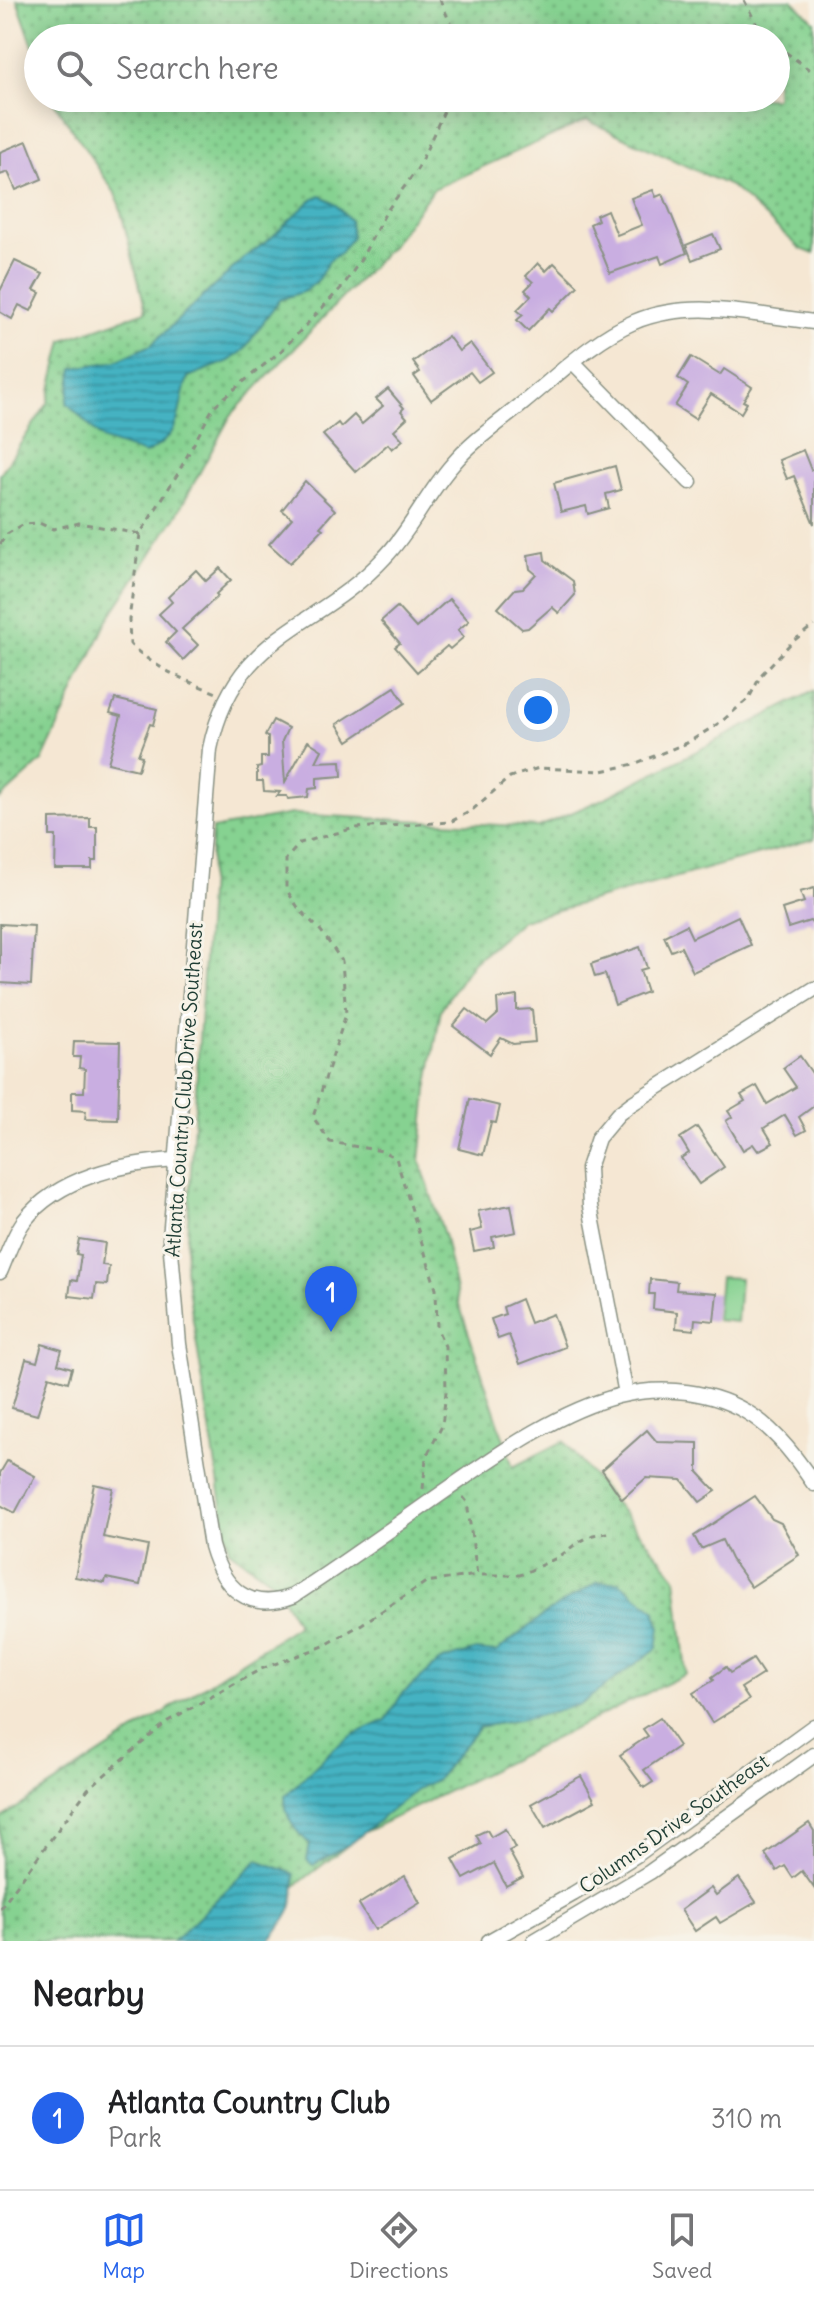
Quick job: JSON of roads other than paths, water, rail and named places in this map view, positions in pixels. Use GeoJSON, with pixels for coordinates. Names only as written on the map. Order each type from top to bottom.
{"type":"FeatureCollection","features":[{"type":"Feature","properties":{"kind":"street","name":"Atlanta Country Club Drive Southeast"},"geometry":{"type":"LineString","coordinates":[[814,322],[716,310],[666,311],[619,329],[467,449],[447,471],[385,558],[358,583],[261,651],[227,697],[213,735],[209,757],[170,1265],[194,1445],[214,1556],[229,1585],[242,1595],[268,1602],[293,1596],[525,1437],[604,1400],[626,1394],[657,1390],[690,1392],[738,1407],[778,1438],[814,1484]]}},
{"type":"Feature","properties":{"kind":"street"},"geometry":{"type":"LineString","coordinates":[[574,363],[690,482]]}},
{"type":"Feature","properties":{"kind":"street"},"geometry":{"type":"LineString","coordinates":[[626,1394],[590,1206],[588,1168],[598,1138],[631,1104],[814,989]]}},
{"type":"Feature","properties":{"kind":"street"},"geometry":{"type":"LineString","coordinates":[[0,1272],[24,1222],[44,1202],[66,1187],[89,1176],[116,1169],[149,1161],[176,1160]]}},
{"type":"Feature","properties":{"kind":"street","name":"Columns Drive Southeast"},"geometry":{"type":"LineString","coordinates":[[489,1941],[638,1854],[814,1726]]}},
{"type":"Feature","properties":{"kind":"street","name":"Columns Drive Southeast"},"geometry":{"type":"LineString","coordinates":[[534,1941],[650,1872],[814,1755]]}},
{"type":"Feature","properties":{"kind":"water"},"geometry":{"type":"Polygon","coordinates":[[[321,195],[350,220],[352,237],[340,253],[329,261],[317,281],[305,291],[279,300],[243,351],[229,361],[188,377],[177,422],[158,446],[145,454],[103,440],[67,403],[73,368],[116,361],[151,345],[243,259],[321,195]]]}},
{"type":"Feature","properties":{"kind":"water"},"geometry":{"type":"Polygon","coordinates":[[[598,1582],[619,1582],[655,1610],[660,1627],[657,1648],[581,1704],[530,1718],[479,1727],[437,1779],[416,1790],[351,1843],[313,1865],[307,1860],[310,1844],[291,1823],[285,1796],[333,1749],[353,1735],[386,1720],[402,1694],[440,1661],[476,1650],[496,1652],[549,1611],[598,1582]]]}},
{"type":"Feature","properties":{"kind":"water"},"geometry":{"type":"Polygon","coordinates":[[[258,1860],[294,1874],[293,1903],[282,1925],[269,1941],[173,1941],[258,1860]]]}},
{"type":"Feature","properties":{"kind":"place","name":"Atlanta Country Club"},"geometry":{"type":"Point","coordinates":[331,1332]}}]}
